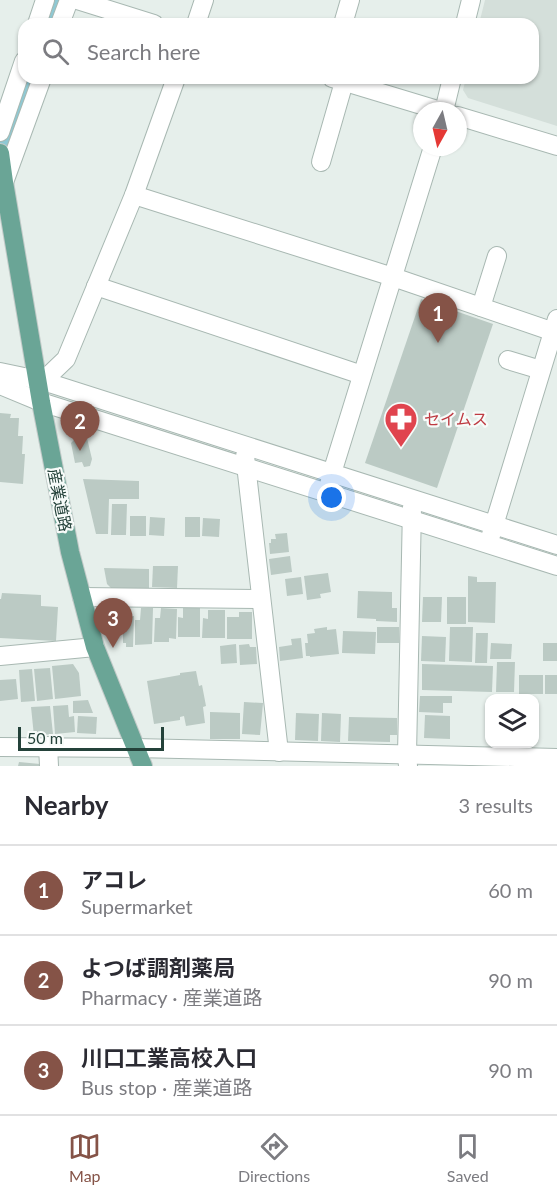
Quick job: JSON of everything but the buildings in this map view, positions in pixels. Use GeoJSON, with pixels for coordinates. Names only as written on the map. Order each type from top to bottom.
{"type":"FeatureCollection","features":[{"type":"Feature","properties":{"kind":"main road","name":"産業道路"},"geometry":{"type":"LineString","coordinates":[[0,153],[2,185],[40,380],[41,402],[70,552],[95,647],[143,766]]}},
{"type":"Feature","properties":{"kind":"street"},"geometry":{"type":"LineString","coordinates":[[39,18],[45,0]]}},
{"type":"Feature","properties":{"kind":"street"},"geometry":{"type":"LineString","coordinates":[[62,18],[69,0]]}},
{"type":"Feature","properties":{"kind":"street"},"geometry":{"type":"LineString","coordinates":[[77,0],[135,18]]}},
{"type":"Feature","properties":{"kind":"street"},"geometry":{"type":"LineString","coordinates":[[198,18],[204,0]]}},
{"type":"Feature","properties":{"kind":"street"},"geometry":{"type":"LineString","coordinates":[[344,18],[350,0]]}},
{"type":"Feature","properties":{"kind":"street"},"geometry":{"type":"LineString","coordinates":[[466,18],[471,0]]}},
{"type":"Feature","properties":{"kind":"street"},"geometry":{"type":"LineString","coordinates":[[0,132],[18,79]]}},
{"type":"Feature","properties":{"kind":"street"},"geometry":{"type":"LineString","coordinates":[[2,185],[40,84]]}},
{"type":"Feature","properties":{"kind":"street"},"geometry":{"type":"LineString","coordinates":[[40,380],[66,359],[134,195],[174,84]]}},
{"type":"Feature","properties":{"kind":"street"},"geometry":{"type":"LineString","coordinates":[[321,162],[337,84]]}},
{"type":"Feature","properties":{"kind":"street"},"geometry":{"type":"LineString","coordinates":[[351,84],[413,102]]}},
{"type":"Feature","properties":{"kind":"street"},"geometry":{"type":"LineString","coordinates":[[445,102],[450,84]]}},
{"type":"Feature","properties":{"kind":"street"},"geometry":{"type":"LineString","coordinates":[[467,119],[557,146]]}},
{"type":"Feature","properties":{"kind":"street"},"geometry":{"type":"LineString","coordinates":[[327,493],[430,156]]}},
{"type":"Feature","properties":{"kind":"street"},"geometry":{"type":"LineString","coordinates":[[134,195],[481,307],[556,328],[488,543]]}},
{"type":"Feature","properties":{"kind":"street"},"geometry":{"type":"LineString","coordinates":[[481,307],[497,256]]}},
{"type":"Feature","properties":{"kind":"street"},"geometry":{"type":"LineString","coordinates":[[96,286],[362,375]]}},
{"type":"Feature","properties":{"kind":"street"},"geometry":{"type":"LineString","coordinates":[[508,360],[541,370]]}},
{"type":"Feature","properties":{"kind":"street"},"geometry":{"type":"LineString","coordinates":[[0,372],[40,380],[557,545]]}},
{"type":"Feature","properties":{"kind":"street"},"geometry":{"type":"LineString","coordinates":[[0,385],[41,402],[557,566]]}},
{"type":"Feature","properties":{"kind":"street"},"geometry":{"type":"LineString","coordinates":[[245,447],[245,467],[279,752]]}},
{"type":"Feature","properties":{"kind":"street"},"geometry":{"type":"LineString","coordinates":[[407,760],[411,498]]}},
{"type":"Feature","properties":{"kind":"street"},"geometry":{"type":"LineString","coordinates":[[82,597],[261,599]]}},
{"type":"Feature","properties":{"kind":"street"},"geometry":{"type":"LineString","coordinates":[[0,656],[95,647]]}},
{"type":"Feature","properties":{"kind":"street"},"geometry":{"type":"LineString","coordinates":[[0,747],[48,746],[279,752],[407,760],[557,758]]}},
{"type":"Feature","properties":{"kind":"street"},"geometry":{"type":"LineString","coordinates":[[48,746],[49,766]]}},
{"type":"Feature","properties":{"kind":"shaded area"},"geometry":{"type":"Polygon","coordinates":[[[485,0],[557,0],[557,126],[468,98],[463,90],[464,84],[539,84],[539,18],[480,18],[485,0]]]}},
{"type":"Feature","properties":{"kind":"waterway"},"geometry":{"type":"LineString","coordinates":[[51,18],[57,0]]}},
{"type":"Feature","properties":{"kind":"waterway"},"geometry":{"type":"LineString","coordinates":[[0,158],[27,84]]}},
{"type":"Feature","properties":{"kind":"place","name":"アコレ"},"geometry":{"type":"Point","coordinates":[438,343]}},
{"type":"Feature","properties":{"kind":"place","name":"セイムス"},"geometry":{"type":"Point","coordinates":[401,448]}},
{"type":"Feature","properties":{"kind":"place","name":"よつば調剤薬局"},"geometry":{"type":"Point","coordinates":[80,451]}},
{"type":"Feature","properties":{"kind":"place","name":"川口工業高校入口"},"geometry":{"type":"Point","coordinates":[113,648]}}]}
